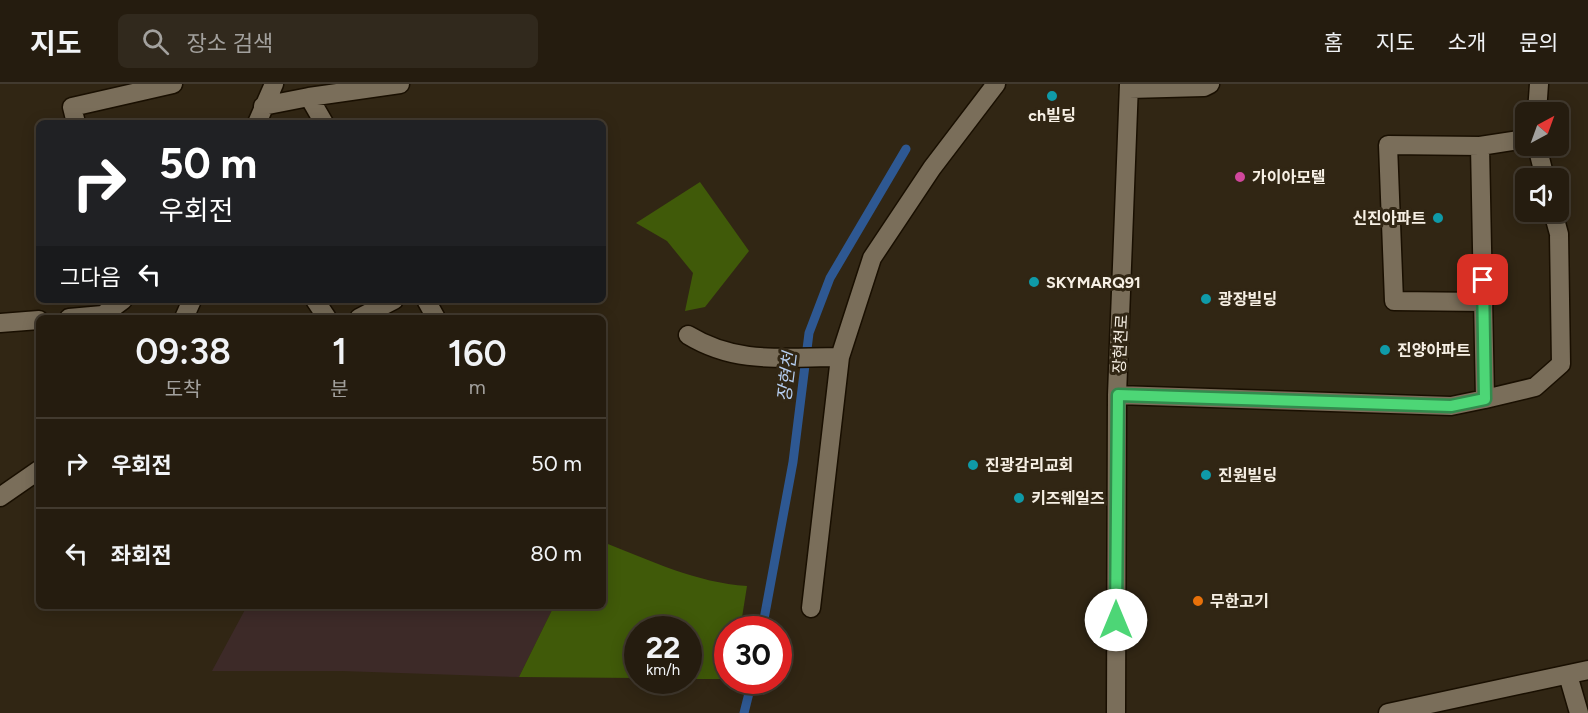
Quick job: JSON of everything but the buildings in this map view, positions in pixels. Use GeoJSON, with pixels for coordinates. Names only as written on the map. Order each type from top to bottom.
{"type":"FeatureCollection","features":[{"type":"Feature","properties":{"kind":"street"},"geometry":{"type":"LineString","coordinates":[[75,120],[72,107],[173,84]]}},
{"type":"Feature","properties":{"kind":"street"},"geometry":{"type":"LineString","coordinates":[[260,115],[273,84]]}},
{"type":"Feature","properties":{"kind":"street"},"geometry":{"type":"LineString","coordinates":[[260,115],[309,97],[400,84]]}},
{"type":"Feature","properties":{"kind":"street"},"geometry":{"type":"LineString","coordinates":[[811,608],[840,357],[872,258],[932,168],[996,84]]}},
{"type":"Feature","properties":{"kind":"street"},"geometry":{"type":"LineString","coordinates":[[1129,87],[1204,87],[1210,84]]}},
{"type":"Feature","properties":{"kind":"street"},"geometry":{"type":"LineString","coordinates":[[1538,102],[1539,84]]}},
{"type":"Feature","properties":{"kind":"street","name":"장현천로"},"geometry":{"type":"LineString","coordinates":[[1116,713],[1118,395],[1129,87]]}},
{"type":"Feature","properties":{"kind":"street"},"geometry":{"type":"LineString","coordinates":[[309,97],[322,120]]}},
{"type":"Feature","properties":{"kind":"street"},"geometry":{"type":"LineString","coordinates":[[1484,302],[1394,301],[1388,145],[1480,146],[1515,141]]}},
{"type":"Feature","properties":{"kind":"street"},"geometry":{"type":"LineString","coordinates":[[1480,146],[1485,399]]}},
{"type":"Feature","properties":{"kind":"street"},"geometry":{"type":"LineString","coordinates":[[1118,395],[1451,406],[1535,387],[1561,364],[1559,234],[1556,222]]}},
{"type":"Feature","properties":{"kind":"street"},"geometry":{"type":"LineString","coordinates":[[103,315],[119,303]]}},
{"type":"Feature","properties":{"kind":"street"},"geometry":{"type":"LineString","coordinates":[[365,315],[388,303]]}},
{"type":"Feature","properties":{"kind":"street"},"geometry":{"type":"LineString","coordinates":[[0,323],[36,320]]}},
{"type":"Feature","properties":{"kind":"street"},"geometry":{"type":"LineString","coordinates":[[687,335],[710,348],[748,358],[840,357]]}},
{"type":"Feature","properties":{"kind":"street"},"geometry":{"type":"LineString","coordinates":[[0,497],[36,472]]}},
{"type":"Feature","properties":{"kind":"street"},"geometry":{"type":"LineString","coordinates":[[1388,713],[1588,670]]}},
{"type":"Feature","properties":{"kind":"street"},"geometry":{"type":"LineString","coordinates":[[1568,675],[1579,713]]}},
{"type":"Feature","properties":{"kind":"shaded area"},"geometry":{"type":"Polygon","coordinates":[[[245,609],[553,609],[519,677],[342,671],[212,671],[245,609]]]}},
{"type":"Feature","properties":{"kind":"green space"},"geometry":{"type":"Polygon","coordinates":[[[700,182],[749,251],[705,307],[685,311],[693,273],[667,241],[636,223],[700,182]]]}},
{"type":"Feature","properties":{"kind":"green space"},"geometry":{"type":"Polygon","coordinates":[[[606,543],[692,576],[747,586],[742,616],[714,616],[714,679],[702,679],[702,616],[624,616],[624,678],[519,677],[553,609],[606,609],[606,543]]]}},
{"type":"Feature","properties":{"kind":"waterway","name":"장현천"},"geometry":{"type":"LineString","coordinates":[[765,616],[793,462],[809,333],[830,278],[906,149]]}},
{"type":"Feature","properties":{"kind":"waterway","name":"장현천"},"geometry":{"type":"LineString","coordinates":[[744,713],[749,694]]}},
{"type":"Feature","properties":{"kind":"place","name":"ch빌딩"},"geometry":{"type":"Point","coordinates":[1052,96]}},
{"type":"Feature","properties":{"kind":"place","name":"가이아모텔"},"geometry":{"type":"Point","coordinates":[1240,177]}},
{"type":"Feature","properties":{"kind":"place","name":"신진아파트"},"geometry":{"type":"Point","coordinates":[1438,218]}},
{"type":"Feature","properties":{"kind":"place","name":"SKYMARQ91"},"geometry":{"type":"Point","coordinates":[1034,282]}},
{"type":"Feature","properties":{"kind":"place","name":"광장빌딩"},"geometry":{"type":"Point","coordinates":[1206,299]}},
{"type":"Feature","properties":{"kind":"place","name":"진양아파트"},"geometry":{"type":"Point","coordinates":[1385,350]}},
{"type":"Feature","properties":{"kind":"place","name":"진광감리교회"},"geometry":{"type":"Point","coordinates":[973,465]}},
{"type":"Feature","properties":{"kind":"place","name":"진원빌딩"},"geometry":{"type":"Point","coordinates":[1206,475]}},
{"type":"Feature","properties":{"kind":"place","name":"키즈웨일즈"},"geometry":{"type":"Point","coordinates":[1019,498]}},
{"type":"Feature","properties":{"kind":"place","name":"무한고기"},"geometry":{"type":"Point","coordinates":[1198,601]}},
{"type":"Feature","properties":{"kind":"route"},"geometry":{"type":"LineString","coordinates":[[1116,620],[1118,395],[1451,406],[1485,399],[1483,280]]}}]}
